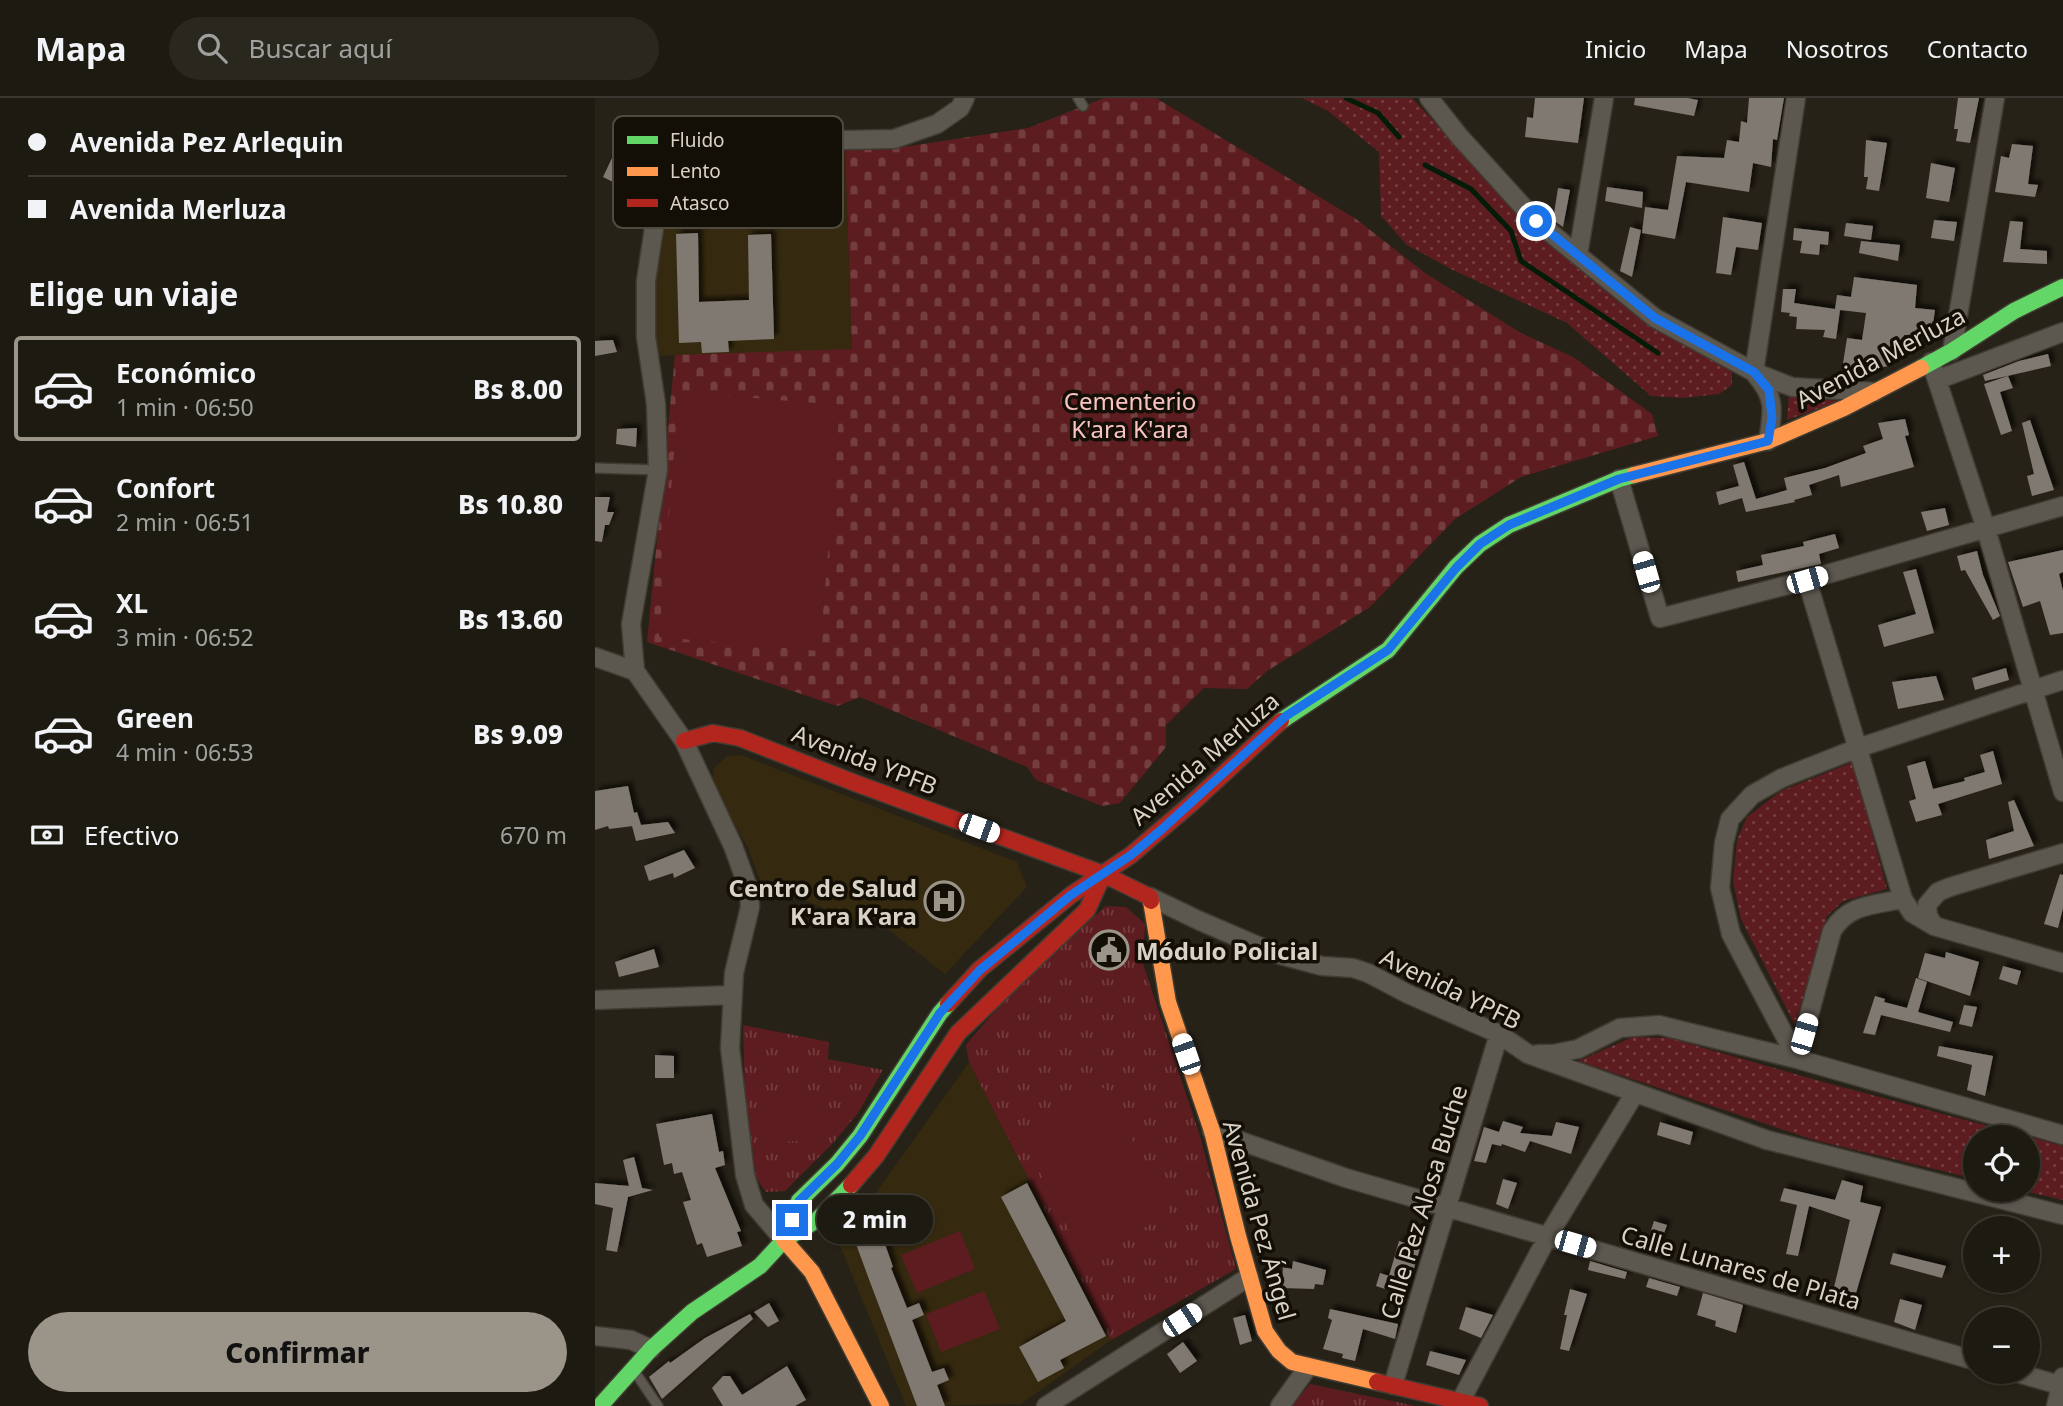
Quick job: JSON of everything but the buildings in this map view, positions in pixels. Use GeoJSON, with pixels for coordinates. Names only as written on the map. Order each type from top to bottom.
{"type":"FeatureCollection","features":[{"type":"Feature","properties":{"kind":"street"},"geometry":{"type":"LineString","coordinates":[[843,140],[894,139],[937,124],[960,108],[965,98]]}},
{"type":"Feature","properties":{"kind":"street"},"geometry":{"type":"LineString","coordinates":[[1429,98],[1459,136],[1536,221],[1655,318],[1754,372],[1792,387],[1875,392]]}},
{"type":"Feature","properties":{"kind":"street"},"geometry":{"type":"LineString","coordinates":[[1578,255],[1604,98]]}},
{"type":"Feature","properties":{"kind":"street"},"geometry":{"type":"LineString","coordinates":[[1768,441],[1772,418],[1769,390],[1754,372],[1796,98]]}},
{"type":"Feature","properties":{"kind":"street"},"geometry":{"type":"LineString","coordinates":[[1952,351],[1995,98]]}},
{"type":"Feature","properties":{"kind":"street"},"geometry":{"type":"LineString","coordinates":[[654,228],[646,281],[646,337],[656,404],[658,470],[631,624],[635,671],[684,741],[733,846],[749,890],[750,907],[734,973],[730,1048],[745,1175],[754,1205],[812,1272],[881,1406]]}},
{"type":"Feature","properties":{"kind":"street","name":"Avenida Merluza"},"geometry":{"type":"LineString","coordinates":[[784,1240],[799,1201],[837,1164],[860,1136],[940,1013],[980,970],[1071,895],[1104,874],[1161,830],[1286,716],[1388,650],[1456,568],[1480,544],[1509,525],[1619,479],[1768,441],[1843,408],[1952,351],[2014,310],[2063,287]]}},
{"type":"Feature","properties":{"kind":"street","name":"Avenida Merluza"},"geometry":{"type":"LineString","coordinates":[[1937,380],[2063,332]]}},
{"type":"Feature","properties":{"kind":"street"},"geometry":{"type":"LineString","coordinates":[[1931,362],[1986,529],[2063,792]]}},
{"type":"Feature","properties":{"kind":"street"},"geometry":{"type":"LineString","coordinates":[[1619,479],[1660,618],[1807,580],[2063,506]]}},
{"type":"Feature","properties":{"kind":"street"},"geometry":{"type":"LineString","coordinates":[[1807,580],[1903,899],[1912,912],[1931,921],[2063,963]]}},
{"type":"Feature","properties":{"kind":"street"},"geometry":{"type":"LineString","coordinates":[[595,657],[635,671]]}},
{"type":"Feature","properties":{"kind":"street"},"geometry":{"type":"LineString","coordinates":[[1797,1059],[1731,934],[1720,888],[1724,843],[1730,819],[1752,795],[1782,778],[1858,748],[2063,680]]}},
{"type":"Feature","properties":{"kind":"street","name":"Avenida YPFB"},"geometry":{"type":"LineString","coordinates":[[684,741],[713,733],[740,737],[855,783],[1104,874],[1199,922],[1276,954],[1322,966],[1353,968],[1499,1034],[1528,1054],[1767,1140],[2063,1215]]}},
{"type":"Feature","properties":{"kind":"street"},"geometry":{"type":"LineString","coordinates":[[1931,921],[1927,905],[1938,892],[2063,853]]}},
{"type":"Feature","properties":{"kind":"street","name":"Avenida Merluza"},"geometry":{"type":"LineString","coordinates":[[784,1240],[817,1220],[876,1156],[958,1033],[1087,910],[1104,874]]}},
{"type":"Feature","properties":{"kind":"street","name":"Avenida Pez Ángel"},"geometry":{"type":"LineString","coordinates":[[1150,897],[1168,1002],[1212,1131],[1265,1331],[1292,1362],[1393,1385],[1460,1404],[1479,1406]]}},
{"type":"Feature","properties":{"kind":"street"},"geometry":{"type":"LineString","coordinates":[[1797,1059],[1832,931],[1840,918],[1856,909],[1903,899]]}},
{"type":"Feature","properties":{"kind":"street"},"geometry":{"type":"LineString","coordinates":[[595,1000],[733,995]]}},
{"type":"Feature","properties":{"kind":"street","name":"Avenida YPFB"},"geometry":{"type":"LineString","coordinates":[[1528,1054],[1566,1052],[1593,1044],[1620,1028],[1659,1024],[1797,1059],[2063,1135]]}},
{"type":"Feature","properties":{"kind":"street","name":"Calle Pez Alosa Buche"},"geometry":{"type":"LineString","coordinates":[[1393,1385],[1499,1034]]}},
{"type":"Feature","properties":{"kind":"street"},"geometry":{"type":"LineString","coordinates":[[1460,1404],[1548,1237],[1635,1093]]}},
{"type":"Feature","properties":{"kind":"street","name":"Calle Lunares de Plata"},"geometry":{"type":"LineString","coordinates":[[1212,1131],[1346,1178],[1963,1357]]}},
{"type":"Feature","properties":{"kind":"street"},"geometry":{"type":"LineString","coordinates":[[600,1406],[632,1368],[692,1312],[760,1266],[784,1240]]}},
{"type":"Feature","properties":{"kind":"street"},"geometry":{"type":"LineString","coordinates":[[1046,1406],[1249,1276]]}},
{"type":"Feature","properties":{"kind":"street"},"geometry":{"type":"LineString","coordinates":[[595,1336],[631,1340],[651,1349]]}},
{"type":"Feature","properties":{"kind":"street"},"geometry":{"type":"LineString","coordinates":[[1280,1406],[1308,1367]]}},
{"type":"Feature","properties":{"kind":"street"},"geometry":{"type":"LineString","coordinates":[[2040,1378],[2062,1383],[2056,1406]]}},
{"type":"Feature","properties":{"kind":"lane"},"geometry":{"type":"LineString","coordinates":[[595,468],[658,470]]}},
{"type":"Feature","properties":{"kind":"lane"},"geometry":{"type":"LineString","coordinates":[[632,1368],[658,1406]]}},
{"type":"Feature","properties":{"kind":"shaded area"},"geometry":{"type":"Polygon","coordinates":[[[843,148],[852,350],[652,356],[656,252],[663,228],[843,228],[843,148]]]}},
{"type":"Feature","properties":{"kind":"shaded area"},"geometry":{"type":"Polygon","coordinates":[[[741,755],[1017,862],[1027,887],[945,974],[871,916],[867,925],[761,883],[748,848],[712,785],[714,768],[727,756],[741,755]]]}},
{"type":"Feature","properties":{"kind":"shaded area"},"geometry":{"type":"Polygon","coordinates":[[[969,1062],[1111,1340],[1021,1404],[906,1406],[836,1236],[843,1221],[865,1208],[969,1062]]]}},
{"type":"Feature","properties":{"kind":"green space","name":"Cementerio K'ara K'ara"},"geometry":{"type":"Polygon","coordinates":[[[1104,98],[1156,98],[1356,219],[1425,273],[1521,333],[1573,357],[1652,414],[1658,436],[1521,477],[1455,519],[1370,607],[1267,671],[1247,689],[1204,688],[1166,725],[1166,747],[1120,803],[1102,806],[1036,780],[1027,767],[860,697],[837,706],[647,642],[675,355],[852,349],[845,148],[883,150],[1028,128],[1104,98]]]}},
{"type":"Feature","properties":{"kind":"green space"},"geometry":{"type":"Polygon","coordinates":[[[1302,98],[1412,98],[1528,223],[1617,301],[1732,372],[1732,385],[1719,394],[1682,398],[1651,396],[1567,323],[1453,270],[1407,245],[1381,216],[1379,152],[1328,111],[1302,98]]]}},
{"type":"Feature","properties":{"kind":"green space"},"geometry":{"type":"Polygon","coordinates":[[[679,392],[840,405],[820,651],[659,637],[679,392]]]}},
{"type":"Feature","properties":{"kind":"green space"},"geometry":{"type":"Polygon","coordinates":[[[1789,396],[1839,401],[1787,420],[1789,396]]]}},
{"type":"Feature","properties":{"kind":"green space"},"geometry":{"type":"Polygon","coordinates":[[[1853,762],[1887,889],[1843,901],[1827,916],[1795,1025],[1741,919],[1733,881],[1737,840],[1747,817],[1781,791],[1853,762]]]}},
{"type":"Feature","properties":{"kind":"green space"},"geometry":{"type":"Polygon","coordinates":[[[1106,906],[1126,907],[1145,924],[1143,964],[1199,1133],[1236,1269],[1111,1340],[969,1062],[966,1045],[1022,979],[1106,906]]]}},
{"type":"Feature","properties":{"kind":"green space"},"geometry":{"type":"Polygon","coordinates":[[[743,1025],[829,1042],[828,1059],[883,1070],[858,1113],[833,1143],[785,1191],[766,1192],[756,1178],[745,1097],[743,1025]]]}},
{"type":"Feature","properties":{"kind":"green space"},"geometry":{"type":"Polygon","coordinates":[[[1633,1037],[1669,1038],[1984,1125],[1963,1125],[1963,1176],[1814,1140],[1578,1061],[1633,1037]]]}},
{"type":"Feature","properties":{"kind":"green space"},"geometry":{"type":"Polygon","coordinates":[[[1105,1087],[1170,1214],[1084,1259],[1019,1132],[1105,1087]]]}},
{"type":"Feature","properties":{"kind":"green space"},"geometry":{"type":"Polygon","coordinates":[[[826,1093],[828,1139],[762,1143],[760,1097],[826,1093]]]}},
{"type":"Feature","properties":{"kind":"green space"},"geometry":{"type":"Polygon","coordinates":[[[2040,1140],[2063,1146],[2063,1200],[2040,1195],[2040,1140]]]}},
{"type":"Feature","properties":{"kind":"green space"},"geometry":{"type":"Polygon","coordinates":[[[960,1231],[975,1269],[917,1293],[901,1255],[960,1231]]]}},
{"type":"Feature","properties":{"kind":"green space"},"geometry":{"type":"Polygon","coordinates":[[[984,1291],[1000,1329],[941,1352],[926,1314],[984,1291]]]}},
{"type":"Feature","properties":{"kind":"green space"},"geometry":{"type":"Polygon","coordinates":[[[1310,1384],[1416,1406],[1292,1406],[1310,1384]]]}},
{"type":"Feature","properties":{"kind":"waterway"},"geometry":{"type":"LineString","coordinates":[[1346,98],[1378,113],[1399,137]]}},
{"type":"Feature","properties":{"kind":"waterway"},"geometry":{"type":"LineString","coordinates":[[1425,165],[1471,189],[1511,231],[1521,261],[1658,353]]}},
{"type":"Feature","properties":{"kind":"traffic: fast"},"geometry":{"type":"LineString","coordinates":[[1921,368],[2014,311],[2063,287]]}},
{"type":"Feature","properties":{"kind":"traffic: fast"},"geometry":{"type":"LineString","coordinates":[[1281,721],[1388,650],[1456,567],[1480,544],[1509,525],[1634,475]]}},
{"type":"Feature","properties":{"kind":"traffic: fast"},"geometry":{"type":"LineString","coordinates":[[784,1240],[799,1201],[837,1164],[860,1136],[948,1004]]}},
{"type":"Feature","properties":{"kind":"traffic: fast"},"geometry":{"type":"LineString","coordinates":[[600,1406],[651,1349],[692,1312],[760,1266],[784,1240],[817,1220],[851,1185]]}},
{"type":"Feature","properties":{"kind":"traffic: slow"},"geometry":{"type":"LineString","coordinates":[[1634,475],[1768,441],[1844,408],[1921,368]]}},
{"type":"Feature","properties":{"kind":"traffic: slow"},"geometry":{"type":"LineString","coordinates":[[1151,901],[1168,1002],[1212,1131],[1265,1331],[1279,1351],[1292,1362],[1377,1382]]}},
{"type":"Feature","properties":{"kind":"traffic: slow"},"geometry":{"type":"LineString","coordinates":[[784,1240],[812,1272],[881,1406]]}},
{"type":"Feature","properties":{"kind":"traffic: jam"},"geometry":{"type":"LineString","coordinates":[[948,1004],[980,969],[1071,895],[1131,855],[1281,721]]}},
{"type":"Feature","properties":{"kind":"traffic: jam"},"geometry":{"type":"LineString","coordinates":[[684,741],[713,733],[740,738],[1103,874],[1150,897],[1151,901]]}},
{"type":"Feature","properties":{"kind":"traffic: jam"},"geometry":{"type":"LineString","coordinates":[[851,1185],[876,1156],[958,1033],[1087,910],[1103,875]]}},
{"type":"Feature","properties":{"kind":"traffic: jam"},"geometry":{"type":"LineString","coordinates":[[1377,1382],[1480,1406]]}},
{"type":"Feature","properties":{"kind":"place","name":"Centro de Salud K'ara K'ara"},"geometry":{"type":"Point","coordinates":[944,901]}},
{"type":"Feature","properties":{"kind":"place","name":"Módulo Policial"},"geometry":{"type":"Point","coordinates":[1109,950]}},
{"type":"Feature","properties":{"kind":"route"},"geometry":{"type":"LineString","coordinates":[[792,1220],[799,1201],[837,1164],[860,1136],[940,1013],[980,970],[1071,895],[1131,855],[1286,716],[1388,650],[1456,568],[1480,544],[1509,525],[1619,479],[1768,441],[1772,418],[1769,390],[1754,372],[1655,318],[1536,221]]}}]}
